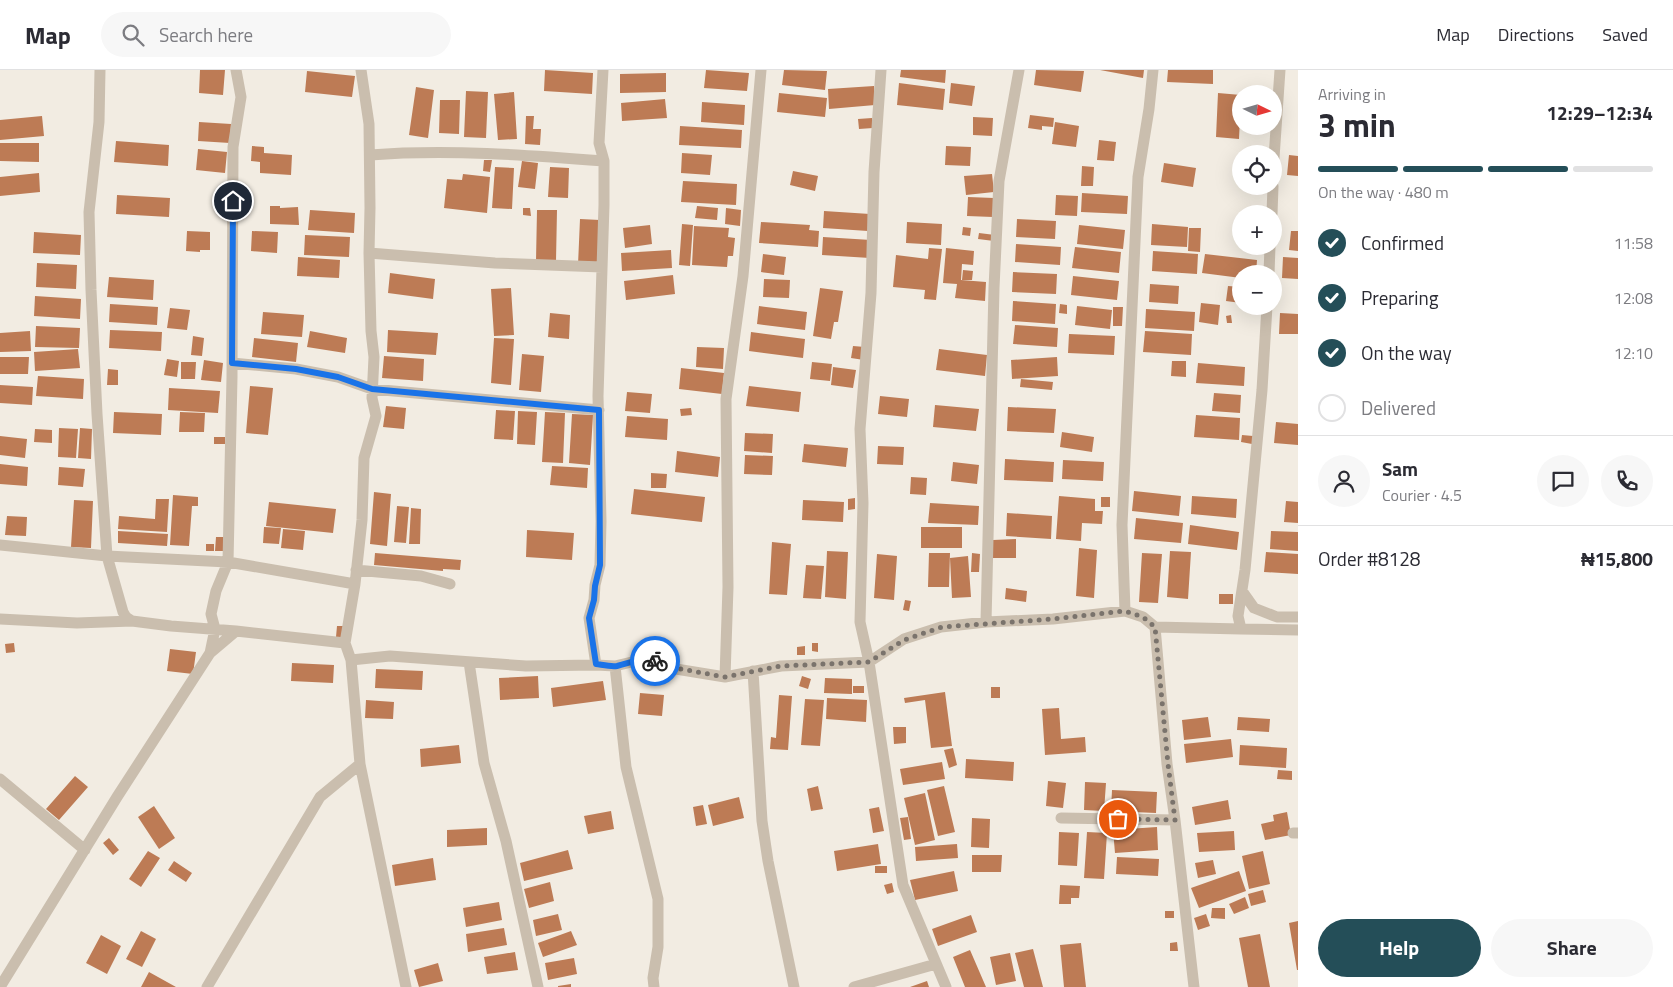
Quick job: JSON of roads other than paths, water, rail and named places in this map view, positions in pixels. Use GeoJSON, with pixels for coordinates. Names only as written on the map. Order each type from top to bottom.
{"type":"FeatureCollection","features":[{"type":"Feature","properties":{"kind":"street"},"geometry":{"type":"LineString","coordinates":[[100,70],[99,122],[89,212],[97,414],[107,556],[123,612],[132,621]]}},
{"type":"Feature","properties":{"kind":"street"},"geometry":{"type":"LineString","coordinates":[[210,653],[215,629],[211,614],[216,591],[228,562],[232,363],[233,147],[240,97],[236,70]]}},
{"type":"Feature","properties":{"kind":"street"},"geometry":{"type":"LineString","coordinates":[[361,70],[369,124],[369,253],[371,331],[374,357],[372,398],[376,416],[364,458],[362,520],[355,584],[345,643],[351,660],[360,764],[406,987]]}},
{"type":"Feature","properties":{"kind":"street"},"geometry":{"type":"LineString","coordinates":[[596,664],[589,618],[600,565],[599,410],[604,161],[599,143],[603,70]]}},
{"type":"Feature","properties":{"kind":"street"},"geometry":{"type":"LineString","coordinates":[[725,677],[728,587],[726,398],[743,276],[761,70]]}},
{"type":"Feature","properties":{"kind":"street"},"geometry":{"type":"LineString","coordinates":[[881,70],[874,172],[871,292],[860,429],[863,503],[860,622],[869,662],[903,885],[946,987]]}},
{"type":"Feature","properties":{"kind":"street"},"geometry":{"type":"LineString","coordinates":[[986,622],[994,288],[999,182],[1019,70]]}},
{"type":"Feature","properties":{"kind":"street"},"geometry":{"type":"LineString","coordinates":[[1125,611],[1122,526],[1138,186],[1153,70]]}},
{"type":"Feature","properties":{"kind":"street"},"geometry":{"type":"LineString","coordinates":[[1275,145],[1280,70]]}},
{"type":"Feature","properties":{"kind":"street"},"geometry":{"type":"LineString","coordinates":[[370,155],[397,153],[512,154],[604,161]]}},
{"type":"Feature","properties":{"kind":"street"},"geometry":{"type":"LineString","coordinates":[[369,253],[495,263],[602,267]]}},
{"type":"Feature","properties":{"kind":"street"},"geometry":{"type":"LineString","coordinates":[[1241,629],[1238,616],[1245,570],[1262,390],[1266,315]]}},
{"type":"Feature","properties":{"kind":"street"},"geometry":{"type":"LineString","coordinates":[[232,363],[305,370],[338,377],[372,389],[599,410]]}},
{"type":"Feature","properties":{"kind":"street"},"geometry":{"type":"LineString","coordinates":[[0,545],[107,556],[228,562],[355,584]]}},
{"type":"Feature","properties":{"kind":"street"},"geometry":{"type":"LineString","coordinates":[[356,570],[421,576],[450,584]]}},
{"type":"Feature","properties":{"kind":"street"},"geometry":{"type":"LineString","coordinates":[[1242,592],[1254,608],[1277,617],[1298,617]]}},
{"type":"Feature","properties":{"kind":"street"},"geometry":{"type":"LineString","coordinates":[[351,660],[390,656],[526,666],[596,664],[615,666],[636,660],[649,660],[676,668],[725,677],[781,666],[869,662],[904,640],[942,627],[986,622],[1053,619],[1125,611],[1143,617],[1155,627],[1298,630]]}},
{"type":"Feature","properties":{"kind":"street"},"geometry":{"type":"LineString","coordinates":[[0,619],[77,623],[132,621],[345,643]]}},
{"type":"Feature","properties":{"kind":"street"},"geometry":{"type":"LineString","coordinates":[[1155,627],[1168,764],[1194,987]]}},
{"type":"Feature","properties":{"kind":"street"},"geometry":{"type":"LineString","coordinates":[[0,987],[210,653],[236,631]]}},
{"type":"Feature","properties":{"kind":"street"},"geometry":{"type":"LineString","coordinates":[[469,662],[484,763],[506,841],[538,987]]}},
{"type":"Feature","properties":{"kind":"street"},"geometry":{"type":"LineString","coordinates":[[615,666],[626,767],[658,899],[658,947],[653,978],[654,987]]}},
{"type":"Feature","properties":{"kind":"street"},"geometry":{"type":"LineString","coordinates":[[753,671],[762,821],[794,987]]}},
{"type":"Feature","properties":{"kind":"street"},"geometry":{"type":"LineString","coordinates":[[207,987],[320,798],[360,764]]}},
{"type":"Feature","properties":{"kind":"street"},"geometry":{"type":"LineString","coordinates":[[0,779],[85,850]]}},
{"type":"Feature","properties":{"kind":"street"},"geometry":{"type":"LineString","coordinates":[[1061,818],[1175,820]]}},
{"type":"Feature","properties":{"kind":"street"},"geometry":{"type":"LineString","coordinates":[[854,987],[936,964]]}}]}
